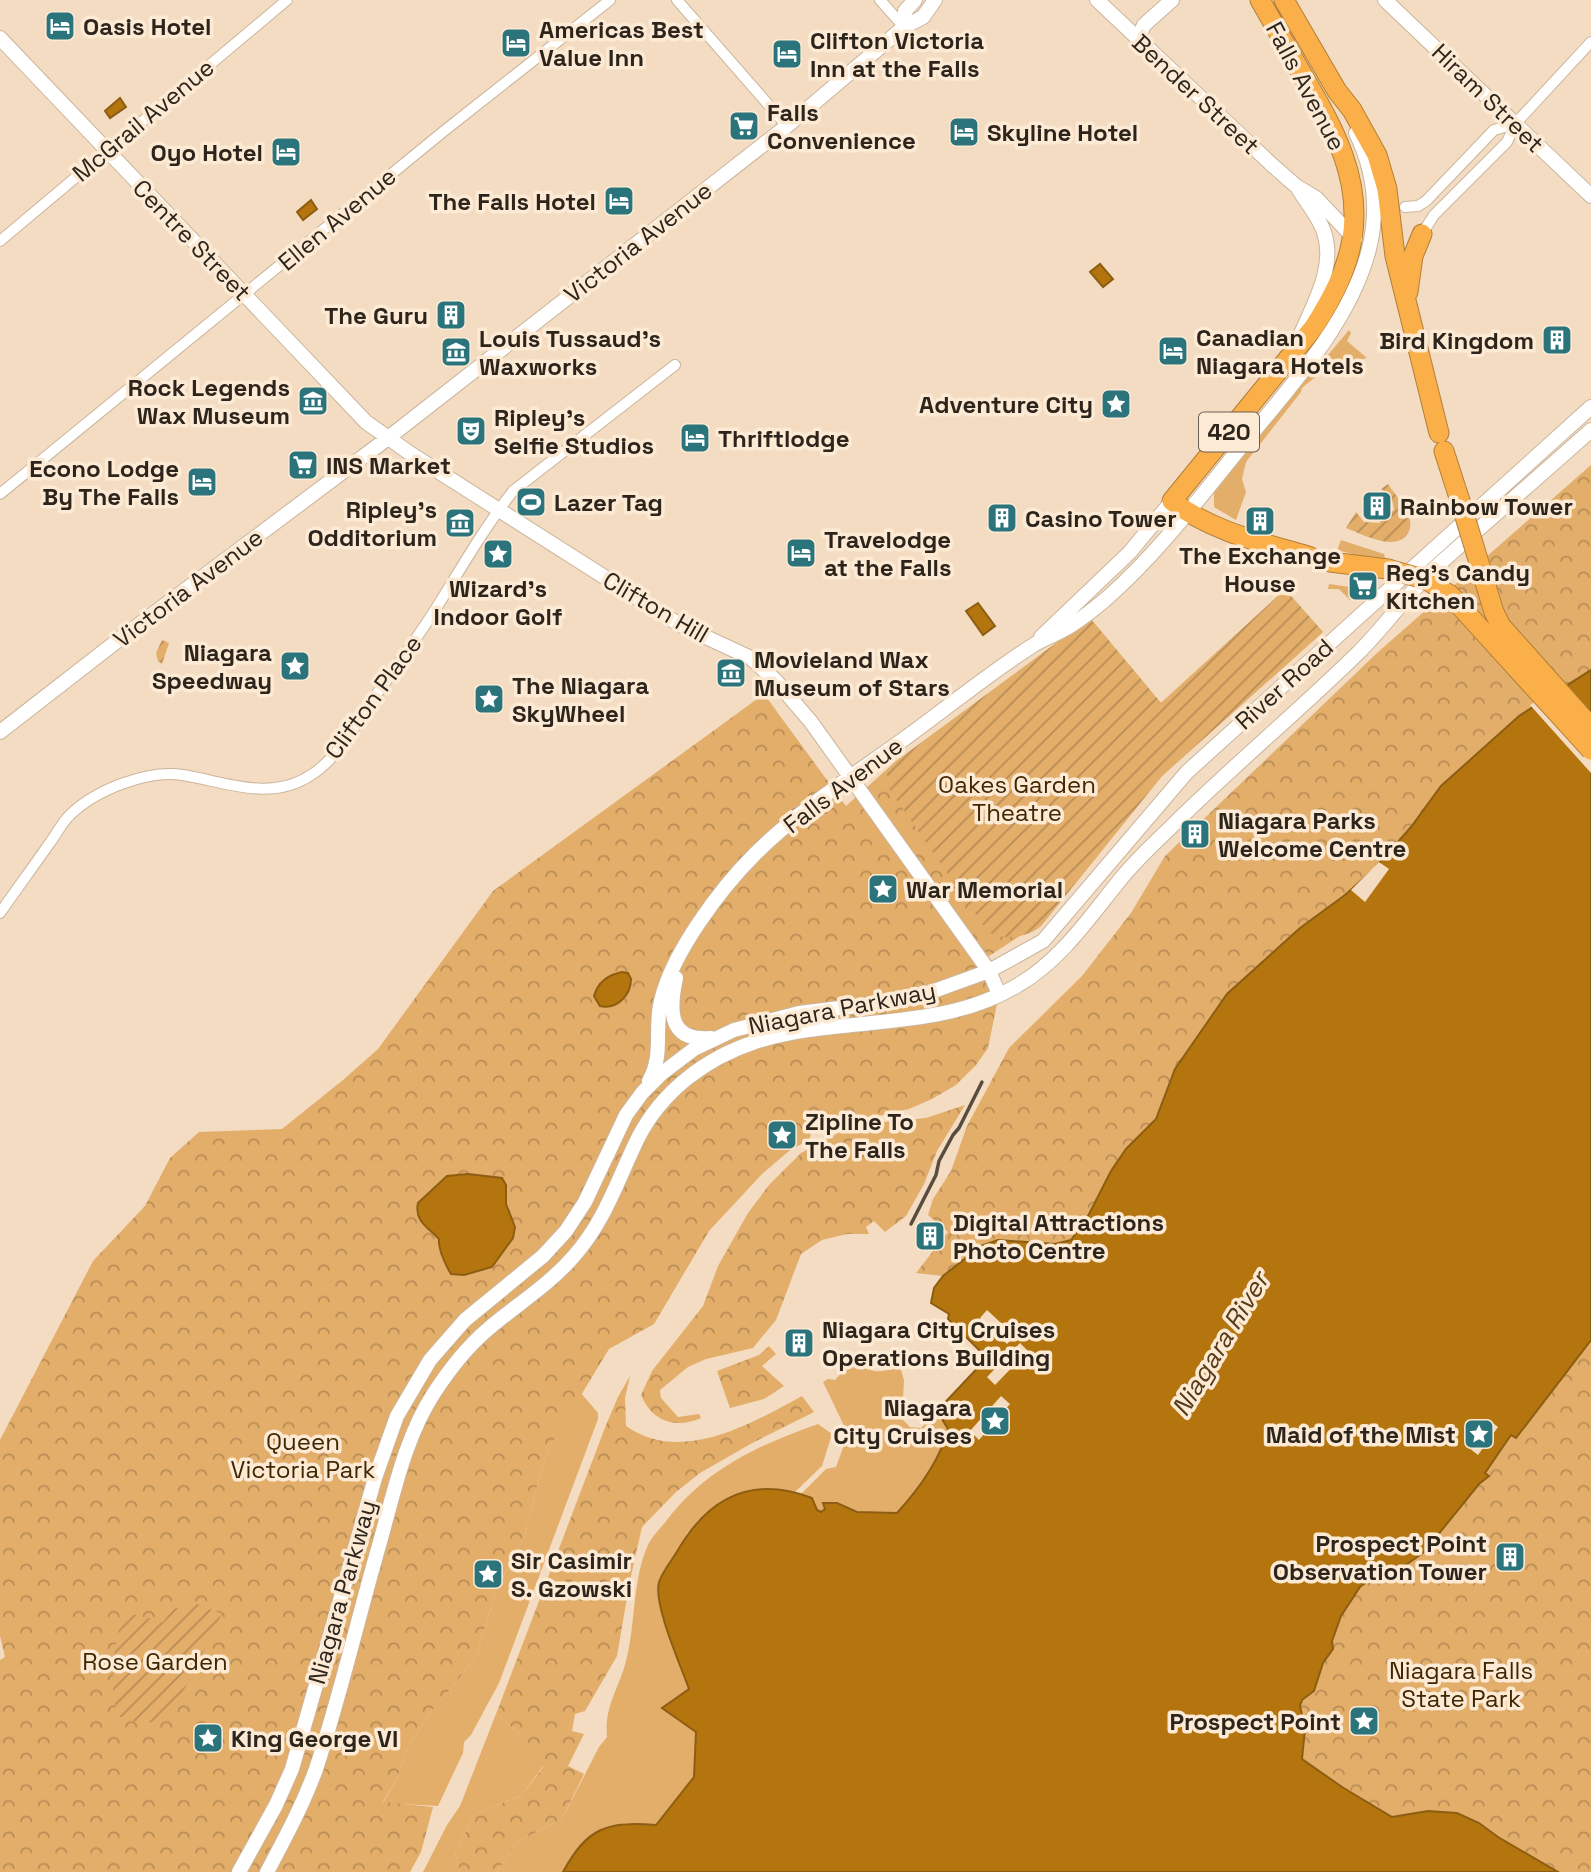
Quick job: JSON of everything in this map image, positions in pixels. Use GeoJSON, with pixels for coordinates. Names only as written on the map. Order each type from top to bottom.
{"type":"FeatureCollection","features":[{"type":"Feature","properties":{"kind":"highway","name":"Falls Avenue"},"geometry":{"type":"LineString","coordinates":[[1179,506],[1314,327],[1344,270],[1353,237],[1352,191],[1341,145],[1260,0]]}},
{"type":"Feature","properties":{"kind":"highway","name":"Falls Avenue"},"geometry":{"type":"LineString","coordinates":[[1284,0],[1337,90]]}},
{"type":"Feature","properties":{"kind":"highway"},"geometry":{"type":"LineString","coordinates":[[1337,90],[1352,110],[1377,155],[1387,189],[1393,246],[1441,442],[1494,612],[1501,626],[1591,727]]}},
{"type":"Feature","properties":{"kind":"highway"},"geometry":{"type":"LineString","coordinates":[[1387,189],[1396,204],[1405,207]]}},
{"type":"Feature","properties":{"kind":"highway"},"geometry":{"type":"LineString","coordinates":[[1410,318],[1410,268],[1422,234]]}},
{"type":"Feature","properties":{"kind":"highway"},"geometry":{"type":"LineString","coordinates":[[1179,506],[1228,531],[1321,559],[1388,569],[1418,577],[1450,595],[1591,750]]}},
{"type":"Feature","properties":{"kind":"main road","name":"Victoria Avenue"},"geometry":{"type":"LineString","coordinates":[[904,27],[905,11],[915,0]]}},
{"type":"Feature","properties":{"kind":"main road","name":"Victoria Avenue"},"geometry":{"type":"LineString","coordinates":[[0,732],[388,438],[787,126],[904,27],[923,17],[935,0]]}},
{"type":"Feature","properties":{"kind":"main road","name":"Bender Street"},"geometry":{"type":"LineString","coordinates":[[1097,0],[1296,186],[1315,198],[1369,251]]}},
{"type":"Feature","properties":{"kind":"main road"},"geometry":{"type":"LineString","coordinates":[[1138,39],[1144,25],[1172,0]]}},
{"type":"Feature","properties":{"kind":"main road","name":"Hiram Street"},"geometry":{"type":"LineString","coordinates":[[1385,0],[1591,196]]}},
{"type":"Feature","properties":{"kind":"main road","name":"Centre Street"},"geometry":{"type":"LineString","coordinates":[[0,38],[366,422],[388,438]]}},
{"type":"Feature","properties":{"kind":"main road","name":"Falls Avenue"},"geometry":{"type":"LineString","coordinates":[[631,1107],[655,1069],[659,1047],[660,1005],[667,981],[713,901],[754,855],[774,836],[851,777],[1032,646],[1179,506],[1288,390],[1343,313],[1358,283],[1369,251],[1374,221],[1372,177],[1337,90]]}},
{"type":"Feature","properties":{"kind":"main road","name":"Bender Street"},"geometry":{"type":"LineString","coordinates":[[1293,353],[1323,281],[1327,252],[1320,223],[1296,186]]}},
{"type":"Feature","properties":{"kind":"main road","name":"River Road"},"geometry":{"type":"LineString","coordinates":[[989,971],[1043,941],[1187,772],[1591,407]]}},
{"type":"Feature","properties":{"kind":"main road","name":"River Road"},"geometry":{"type":"LineString","coordinates":[[999,994],[1019,985],[1052,959],[1083,928],[1129,868],[1170,827],[1362,648],[1431,572],[1591,430]]}},
{"type":"Feature","properties":{"kind":"main road","name":"Clifton Hill"},"geometry":{"type":"LineString","coordinates":[[388,438],[498,511],[680,625],[751,659],[791,696],[851,777],[989,971],[999,994]]}},
{"type":"Feature","properties":{"kind":"main road","name":"Falls Avenue"},"geometry":{"type":"LineString","coordinates":[[682,953],[671,1004],[675,1024],[681,1032],[690,1037],[718,1037]]}},
{"type":"Feature","properties":{"kind":"main road","name":"Niagara Parkway"},"geometry":{"type":"LineString","coordinates":[[239,1872],[276,1805],[295,1760],[372,1488],[400,1409],[425,1366],[453,1333],[478,1308],[543,1256],[566,1231],[585,1202],[612,1141],[631,1107],[674,1062],[718,1037],[748,1025],[799,1013],[898,1000],[956,984],[989,971]]}},
{"type":"Feature","properties":{"kind":"main road","name":"Niagara Parkway"},"geometry":{"type":"LineString","coordinates":[[267,1872],[295,1819],[316,1768],[399,1474],[427,1404],[464,1353],[482,1334],[553,1277],[584,1245],[609,1204],[639,1136],[664,1100],[706,1064],[725,1053],[757,1041],[918,1018],[965,1007],[999,994]]}},
{"type":"Feature","properties":{"kind":"street","name":"McGrail Avenue"},"geometry":{"type":"LineString","coordinates":[[0,241],[287,0]]}},
{"type":"Feature","properties":{"kind":"street","name":"Ellen Avenue"},"geometry":{"type":"LineString","coordinates":[[0,494],[444,131],[610,0]]}},
{"type":"Feature","properties":{"kind":"street"},"geometry":{"type":"LineString","coordinates":[[677,0],[787,126]]}},
{"type":"Feature","properties":{"kind":"street"},"geometry":{"type":"LineString","coordinates":[[880,0],[904,27]]}},
{"type":"Feature","properties":{"kind":"street"},"geometry":{"type":"LineString","coordinates":[[1422,234],[1445,202],[1507,142],[1515,124],[1591,42]]}},
{"type":"Feature","properties":{"kind":"street"},"geometry":{"type":"LineString","coordinates":[[1405,207],[1418,206],[1426,201],[1494,130],[1515,124]]}},
{"type":"Feature","properties":{"kind":"street","name":"Clifton Place"},"geometry":{"type":"LineString","coordinates":[[0,913],[70,815],[96,796],[124,783],[164,775],[181,775],[242,789],[266,790],[292,785],[312,775],[330,759],[351,732],[513,491],[675,365]]}},
{"type":"Feature","properties":{"kind":"green space"},"geometry":{"type":"Polygon","coordinates":[[[1349,330],[1351,333],[1347,341],[1367,358],[1332,368],[1302,388],[1246,462],[1242,479],[1246,492],[1236,520],[1214,507],[1214,489],[1317,362],[1322,362],[1349,330]]]}},
{"type":"Feature","properties":{"kind":"green space"},"geometry":{"type":"Polygon","coordinates":[[[1591,465],[1591,670],[1519,716],[1441,786],[1411,827],[1374,869],[1227,994],[1175,1069],[1156,1119],[1126,1149],[1087,1218],[1071,1240],[1055,1244],[998,1240],[981,1246],[943,1276],[916,1273],[948,1232],[928,1215],[933,1199],[951,1171],[967,1126],[1009,1048],[1082,976],[1131,913],[1165,856],[1377,653],[1591,465]]]}},
{"type":"Feature","properties":{"kind":"green space"},"geometry":{"type":"Polygon","coordinates":[[[1388,484],[1410,519],[1410,529],[1403,539],[1387,542],[1346,528],[1356,512],[1364,522],[1379,523],[1394,510],[1391,498],[1381,489],[1388,484]]]}},
{"type":"Feature","properties":{"kind":"green space"},"geometry":{"type":"Polygon","coordinates":[[[1341,540],[1384,554],[1385,558],[1360,556],[1337,550],[1341,540]]]}},
{"type":"Feature","properties":{"kind":"green space"},"geometry":{"type":"Polygon","coordinates":[[[1329,584],[1357,588],[1368,585],[1350,600],[1339,589],[1328,589],[1329,584]]]}},
{"type":"Feature","properties":{"kind":"green space","name":"Queen Victoria Park"},"geometry":{"type":"Polygon","coordinates":[[[1279,595],[1291,596],[1323,632],[1162,776],[1041,926],[986,958],[999,994],[988,1048],[976,1065],[956,1085],[909,1109],[820,1128],[811,1127],[810,1139],[789,1151],[762,1174],[709,1231],[654,1324],[609,1349],[549,1448],[524,1538],[496,1590],[477,1654],[432,1710],[408,1747],[397,1778],[383,1802],[433,1807],[421,1852],[410,1872],[0,1872],[0,1660],[5,1657],[0,1636],[0,1440],[93,1261],[145,1206],[170,1158],[199,1132],[282,1129],[378,1049],[493,891],[764,694],[846,806],[895,762],[1090,618],[1161,703],[1279,595]]]}},
{"type":"Feature","properties":{"kind":"green space","name":"Oakes Garden Theatre"},"geometry":{"type":"Polygon","coordinates":[[[1279,595],[1291,596],[1323,632],[1162,776],[1041,926],[1016,936],[994,935],[988,932],[887,786],[887,771],[895,762],[1090,618],[1161,703],[1279,595]]]}},
{"type":"Feature","properties":{"kind":"green space"},"geometry":{"type":"Polygon","coordinates":[[[162,640],[169,643],[162,664],[156,653],[162,640]]]}},
{"type":"Feature","properties":{"kind":"green space"},"geometry":{"type":"Polygon","coordinates":[[[965,1105],[937,1151],[924,1184],[906,1216],[885,1232],[874,1221],[866,1227],[869,1234],[847,1234],[822,1240],[801,1254],[776,1320],[753,1348],[706,1359],[688,1367],[660,1390],[661,1398],[678,1417],[699,1414],[701,1418],[674,1423],[652,1412],[641,1395],[652,1371],[703,1306],[718,1266],[748,1213],[769,1185],[801,1153],[838,1133],[883,1122],[926,1118],[965,1105]]]}},
{"type":"Feature","properties":{"kind":"green space","name":"Niagara Falls State Park"},"geometry":{"type":"Polygon","coordinates":[[[1591,1340],[1591,1872],[1558,1872],[1479,1823],[1428,1811],[1392,1817],[1342,1787],[1301,1759],[1305,1729],[1300,1706],[1314,1691],[1341,1616],[1360,1587],[1368,1581],[1382,1582],[1424,1552],[1479,1484],[1488,1477],[1485,1473],[1511,1435],[1516,1437],[1591,1340]]]}},
{"type":"Feature","properties":{"kind":"green space"},"geometry":{"type":"Polygon","coordinates":[[[769,1346],[776,1354],[762,1366],[784,1386],[764,1399],[730,1408],[717,1371],[759,1355],[769,1346]]]}},
{"type":"Feature","properties":{"kind":"green space"},"geometry":{"type":"Polygon","coordinates":[[[855,1358],[876,1371],[900,1367],[904,1380],[902,1419],[910,1427],[921,1428],[937,1411],[948,1429],[940,1452],[927,1474],[897,1513],[857,1512],[837,1503],[823,1504],[825,1510],[822,1512],[812,1498],[801,1494],[826,1469],[836,1467],[848,1434],[823,1382],[828,1379],[835,1380],[855,1358]]]}},
{"type":"Feature","properties":{"kind":"green space"},"geometry":{"type":"Polygon","coordinates":[[[630,1376],[625,1398],[626,1426],[647,1437],[670,1442],[716,1436],[761,1418],[802,1396],[814,1412],[700,1473],[676,1492],[642,1527],[617,1656],[585,1711],[575,1714],[572,1731],[584,1734],[568,1766],[584,1774],[562,1819],[517,1842],[497,1872],[460,1872],[455,1853],[475,1814],[522,1795],[543,1767],[526,1739],[496,1714],[606,1425],[630,1376]]]}},
{"type":"Feature","properties":{"kind":"green space"},"geometry":{"type":"Polygon","coordinates":[[[581,1393],[598,1413],[598,1419],[499,1683],[471,1735],[464,1742],[463,1753],[438,1806],[383,1803],[397,1778],[408,1747],[432,1710],[477,1654],[496,1590],[524,1538],[549,1448],[581,1393]]]}},
{"type":"Feature","properties":{"kind":"green space"},"geometry":{"type":"Polygon","coordinates":[[[818,1424],[832,1434],[822,1466],[795,1492],[783,1490],[688,1532],[659,1583],[662,1617],[689,1689],[696,1732],[694,1777],[655,1825],[624,1823],[574,1852],[563,1872],[497,1872],[517,1842],[562,1819],[599,1747],[607,1737],[610,1707],[629,1647],[639,1573],[652,1538],[682,1502],[716,1473],[755,1450],[818,1424]]]}},
{"type":"Feature","properties":{"kind":"green space","name":"Rose Garden"},"geometry":{"type":"Polygon","coordinates":[[[197,1604],[222,1614],[176,1706],[164,1721],[139,1722],[117,1715],[113,1663],[124,1612],[163,1622],[173,1609],[197,1604]]]}},
{"type":"Feature","properties":{"kind":"green space"},"geometry":{"type":"Polygon","coordinates":[[[496,1714],[526,1739],[543,1766],[522,1795],[475,1814],[455,1853],[460,1872],[423,1872],[460,1806],[496,1714]]]}},
{"type":"Feature","properties":{"kind":"water"},"geometry":{"type":"Polygon","coordinates":[[[120,98],[126,107],[110,118],[105,111],[120,98]]]}},
{"type":"Feature","properties":{"kind":"water"},"geometry":{"type":"Polygon","coordinates":[[[311,200],[317,209],[303,220],[297,212],[311,200]]]}},
{"type":"Feature","properties":{"kind":"water"},"geometry":{"type":"Polygon","coordinates":[[[1100,264],[1113,279],[1103,287],[1090,272],[1100,264]]]}},
{"type":"Feature","properties":{"kind":"water"},"geometry":{"type":"Polygon","coordinates":[[[978,603],[995,626],[983,635],[966,611],[978,603]]]}},
{"type":"Feature","properties":{"kind":"water","name":"Niagara River"},"geometry":{"type":"Polygon","coordinates":[[[1591,670],[1591,1340],[1516,1438],[1511,1435],[1485,1473],[1489,1476],[1479,1484],[1424,1552],[1382,1582],[1368,1581],[1360,1587],[1341,1616],[1332,1641],[1333,1649],[1323,1663],[1314,1691],[1302,1700],[1300,1706],[1305,1729],[1302,1759],[1342,1787],[1392,1817],[1428,1811],[1457,1813],[1479,1823],[1558,1872],[563,1872],[581,1846],[600,1831],[624,1824],[656,1825],[694,1777],[696,1732],[662,1708],[689,1689],[674,1651],[658,1592],[663,1574],[690,1532],[718,1504],[751,1490],[790,1491],[812,1498],[817,1510],[821,1512],[825,1509],[823,1503],[837,1503],[857,1512],[897,1513],[913,1495],[940,1452],[948,1429],[937,1411],[987,1358],[948,1319],[949,1314],[931,1303],[934,1288],[943,1276],[981,1246],[998,1240],[1055,1244],[1071,1240],[1087,1218],[1111,1171],[1126,1149],[1156,1119],[1175,1069],[1227,994],[1300,928],[1345,895],[1374,869],[1411,827],[1441,786],[1519,716],[1591,670]]]}},
{"type":"Feature","properties":{"kind":"water"},"geometry":{"type":"Polygon","coordinates":[[[622,972],[628,973],[631,979],[626,996],[612,1006],[600,1006],[594,996],[598,987],[608,977],[622,972]]]}},
{"type":"Feature","properties":{"kind":"water"},"geometry":{"type":"Polygon","coordinates":[[[468,1174],[502,1178],[506,1185],[506,1204],[515,1227],[513,1238],[492,1267],[464,1275],[451,1274],[441,1252],[439,1239],[418,1215],[418,1203],[447,1176],[468,1174]]]}},
{"type":"Feature","properties":{"kind":"pier"},"geometry":{"type":"Polygon","coordinates":[[[1562,685],[1591,716],[1591,773],[1530,705],[1562,685]]]}},
{"type":"Feature","properties":{"kind":"pier"},"geometry":{"type":"Polygon","coordinates":[[[1379,862],[1389,869],[1365,902],[1351,890],[1379,862]]]}},
{"type":"Feature","properties":{"kind":"pier"},"geometry":{"type":"Polygon","coordinates":[[[987,1310],[1015,1336],[1007,1344],[980,1318],[987,1310]]]}},
{"type":"Feature","properties":{"kind":"pier"},"geometry":{"type":"Polygon","coordinates":[[[1020,1343],[1028,1351],[995,1385],[987,1377],[1020,1343]]]}},
{"type":"Feature","properties":{"kind":"pier"},"geometry":{"type":"Polygon","coordinates":[[[1001,1396],[1010,1404],[979,1440],[970,1431],[1001,1396]]]}},
{"type":"Feature","properties":{"kind":"pier"},"geometry":{"type":"Polygon","coordinates":[[[1489,1420],[1498,1427],[1478,1455],[1469,1448],[1489,1420]]]}},
{"type":"Feature","properties":{"kind":"railway"},"geometry":{"type":"LineString","coordinates":[[911,1224],[936,1175],[939,1161],[982,1082]]}},
{"type":"Feature","properties":{"kind":"place","name":"Oasis Hotel"},"geometry":{"type":"Point","coordinates":[60,26]}},
{"type":"Feature","properties":{"kind":"place","name":"Americas Best Value Inn"},"geometry":{"type":"Point","coordinates":[516,43]}},
{"type":"Feature","properties":{"kind":"place","name":"Clifton Victoria Inn at the Falls"},"geometry":{"type":"Point","coordinates":[787,54]}},
{"type":"Feature","properties":{"kind":"place","name":"Falls Convenience"},"geometry":{"type":"Point","coordinates":[744,126]}},
{"type":"Feature","properties":{"kind":"place","name":"Skyline Hotel"},"geometry":{"type":"Point","coordinates":[964,132]}},
{"type":"Feature","properties":{"kind":"place","name":"Oyo Hotel"},"geometry":{"type":"Point","coordinates":[286,152]}},
{"type":"Feature","properties":{"kind":"place","name":"The Falls Hotel"},"geometry":{"type":"Point","coordinates":[619,201]}},
{"type":"Feature","properties":{"kind":"place","name":"The Guru"},"geometry":{"type":"Point","coordinates":[451,315]}},
{"type":"Feature","properties":{"kind":"place","name":"Bird Kingdom"},"geometry":{"type":"Point","coordinates":[1557,340]}},
{"type":"Feature","properties":{"kind":"place","name":"Canadian Niagara Hotels"},"geometry":{"type":"Point","coordinates":[1173,351]}},
{"type":"Feature","properties":{"kind":"place","name":"Louis Tussaud's Waxworks"},"geometry":{"type":"Point","coordinates":[456,352]}},
{"type":"Feature","properties":{"kind":"place","name":"Rock Legends Wax Museum"},"geometry":{"type":"Point","coordinates":[313,401]}},
{"type":"Feature","properties":{"kind":"place","name":"Adventure City"},"geometry":{"type":"Point","coordinates":[1116,404]}},
{"type":"Feature","properties":{"kind":"place","name":"Ripley's Selfie Studios"},"geometry":{"type":"Point","coordinates":[471,431]}},
{"type":"Feature","properties":{"kind":"place","name":"Thriftlodge"},"geometry":{"type":"Point","coordinates":[695,438]}},
{"type":"Feature","properties":{"kind":"place","name":"INS Market"},"geometry":{"type":"Point","coordinates":[303,465]}},
{"type":"Feature","properties":{"kind":"place","name":"Econo Lodge By The Falls"},"geometry":{"type":"Point","coordinates":[202,482]}},
{"type":"Feature","properties":{"kind":"place","name":"Lazer Tag"},"geometry":{"type":"Point","coordinates":[531,502]}},
{"type":"Feature","properties":{"kind":"place","name":"Rainbow Tower"},"geometry":{"type":"Point","coordinates":[1377,506]}},
{"type":"Feature","properties":{"kind":"place","name":"Casino Tower"},"geometry":{"type":"Point","coordinates":[1002,518]}},
{"type":"Feature","properties":{"kind":"place","name":"The Exchange House"},"geometry":{"type":"Point","coordinates":[1260,521]}},
{"type":"Feature","properties":{"kind":"place","name":"Ripley's Odditorium"},"geometry":{"type":"Point","coordinates":[460,523]}},
{"type":"Feature","properties":{"kind":"place","name":"Travelodge at the Falls"},"geometry":{"type":"Point","coordinates":[801,553]}},
{"type":"Feature","properties":{"kind":"place","name":"Wizard's Indoor Golf"},"geometry":{"type":"Point","coordinates":[498,554]}},
{"type":"Feature","properties":{"kind":"place","name":"Reg’s Candy Kitchen"},"geometry":{"type":"Point","coordinates":[1363,586]}},
{"type":"Feature","properties":{"kind":"place","name":"Niagara Speedway"},"geometry":{"type":"Point","coordinates":[295,666]}},
{"type":"Feature","properties":{"kind":"place","name":"Movieland Wax Museum of Stars"},"geometry":{"type":"Point","coordinates":[731,673]}},
{"type":"Feature","properties":{"kind":"place","name":"The Niagara SkyWheel"},"geometry":{"type":"Point","coordinates":[489,699]}},
{"type":"Feature","properties":{"kind":"place","name":"Niagara Parks Welcome Centre"},"geometry":{"type":"Point","coordinates":[1195,834]}},
{"type":"Feature","properties":{"kind":"place","name":"War Memorial"},"geometry":{"type":"Point","coordinates":[883,889]}},
{"type":"Feature","properties":{"kind":"place","name":"Zipline To The Falls"},"geometry":{"type":"Point","coordinates":[782,1135]}},
{"type":"Feature","properties":{"kind":"place","name":"Digital Attractions Photo Centre"},"geometry":{"type":"Point","coordinates":[930,1236]}},
{"type":"Feature","properties":{"kind":"place","name":"Niagara City Cruises Operations Building"},"geometry":{"type":"Point","coordinates":[799,1343]}},
{"type":"Feature","properties":{"kind":"place","name":"Niagara City Cruises"},"geometry":{"type":"Point","coordinates":[995,1421]}},
{"type":"Feature","properties":{"kind":"place","name":"Maid of the Mist"},"geometry":{"type":"Point","coordinates":[1479,1434]}},
{"type":"Feature","properties":{"kind":"place","name":"Prospect Point Observation Tower"},"geometry":{"type":"Point","coordinates":[1510,1557]}},
{"type":"Feature","properties":{"kind":"place","name":"Sir Casimir S. Gzowski"},"geometry":{"type":"Point","coordinates":[488,1574]}},
{"type":"Feature","properties":{"kind":"place","name":"Prospect Point"},"geometry":{"type":"Point","coordinates":[1364,1721]}},
{"type":"Feature","properties":{"kind":"place","name":"King George VI"},"geometry":{"type":"Point","coordinates":[208,1738]}}]}
